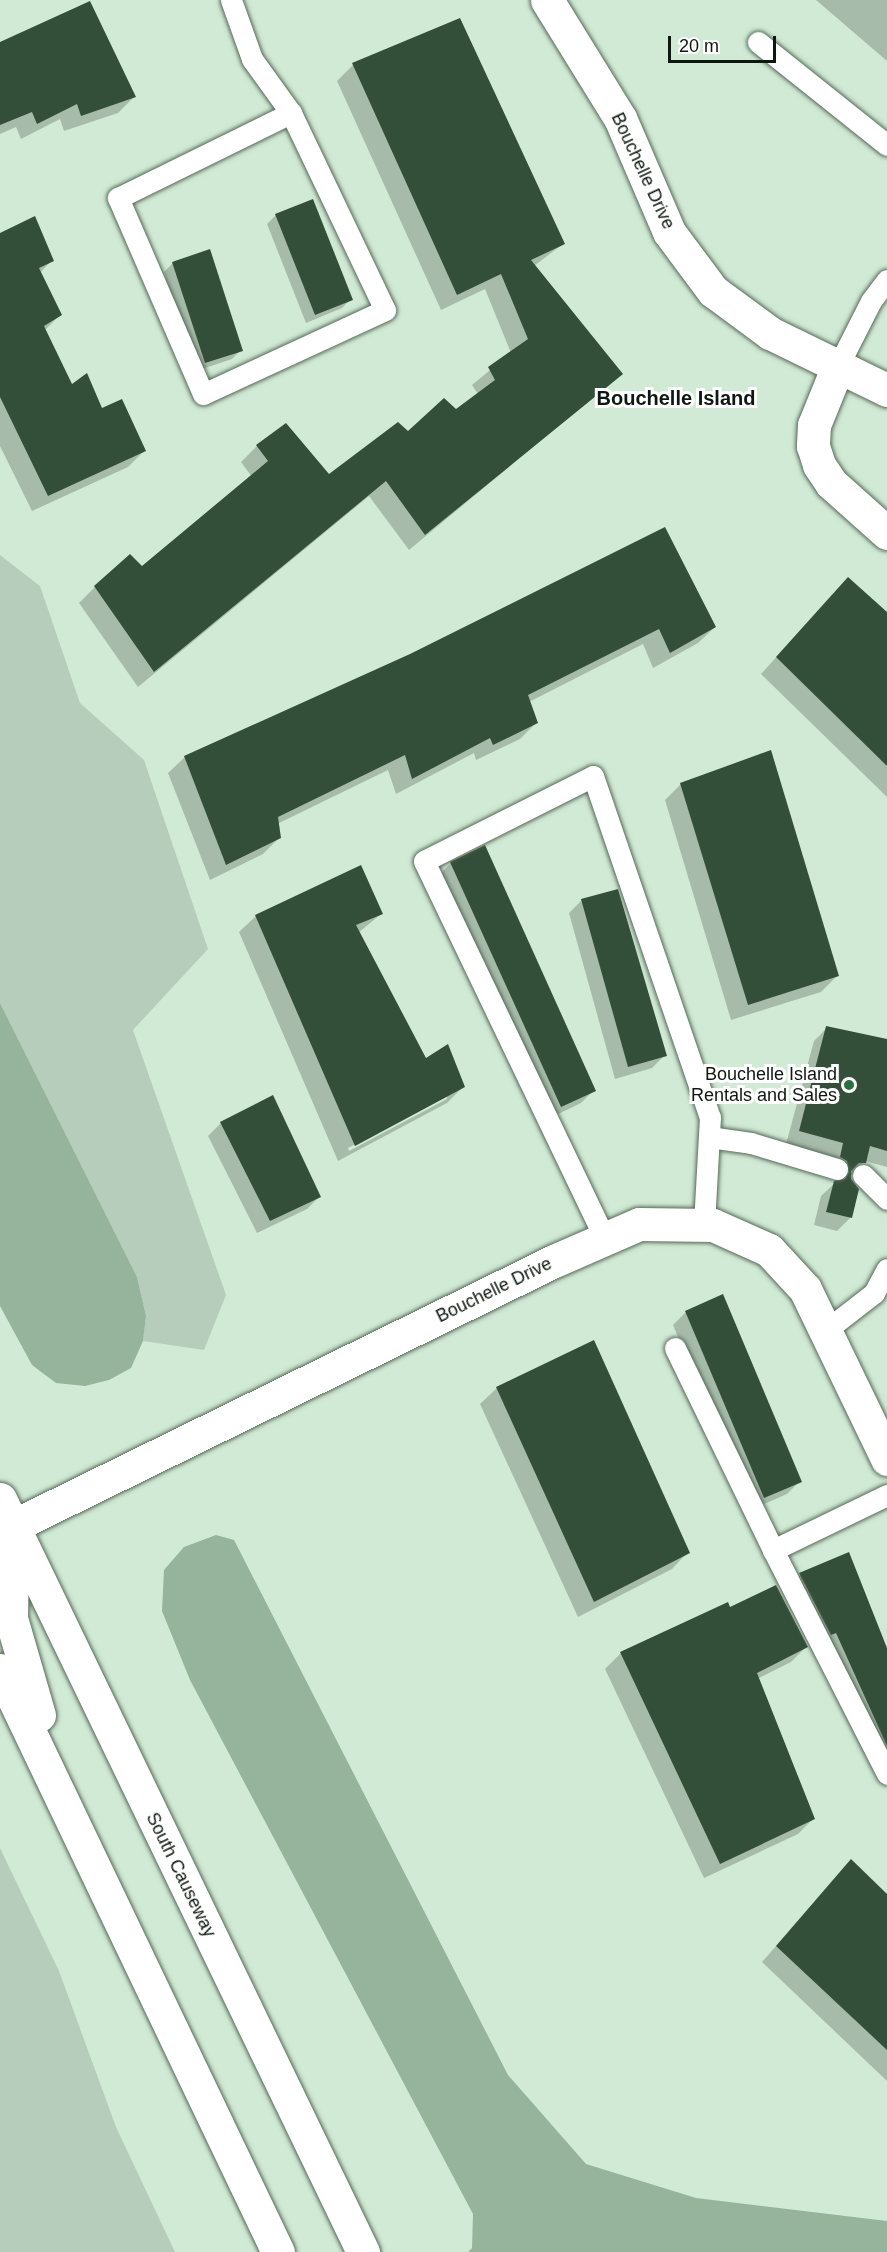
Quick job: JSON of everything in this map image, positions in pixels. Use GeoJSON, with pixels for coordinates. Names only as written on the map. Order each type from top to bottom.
{"type":"FeatureCollection","features":[{"type":"Feature","properties":{"kind":"street","name":"Bouchelle Drive"},"geometry":{"type":"LineString","coordinates":[[547,0],[620,118],[669,232],[713,291],[770,333],[887,390]]}},
{"type":"Feature","properties":{"kind":"street"},"geometry":{"type":"LineString","coordinates":[[838,366],[814,425],[813,446],[819,465],[831,483],[887,532]]}},
{"type":"Feature","properties":{"kind":"street","name":"Bouchelle Drive"},"geometry":{"type":"LineString","coordinates":[[4,1515],[639,1224],[713,1224],[769,1250],[805,1289],[887,1459]]}},
{"type":"Feature","properties":{"kind":"street"},"geometry":{"type":"LineString","coordinates":[[4,1515],[11,1618],[69,1815]]}},
{"type":"Feature","properties":{"kind":"street","name":"South Causeway"},"geometry":{"type":"LineString","coordinates":[[4,1515],[363,2252]]}},
{"type":"Feature","properties":{"kind":"street"},"geometry":{"type":"LineString","coordinates":[[0,1670],[278,2252]]}},
{"type":"Feature","properties":{"kind":"lane"},"geometry":{"type":"LineString","coordinates":[[231,0],[252,58],[291,113],[385,310],[203,394],[118,198],[291,113]]}},
{"type":"Feature","properties":{"kind":"lane"},"geometry":{"type":"LineString","coordinates":[[758,42],[887,145]]}},
{"type":"Feature","properties":{"kind":"lane"},"geometry":{"type":"LineString","coordinates":[[838,366],[871,301],[887,280]]}},
{"type":"Feature","properties":{"kind":"lane"},"geometry":{"type":"LineString","coordinates":[[605,1239],[424,861],[593,776],[710,1117],[704,1224]]}},
{"type":"Feature","properties":{"kind":"lane"},"geometry":{"type":"LineString","coordinates":[[709,1137],[751,1143],[837,1169]]}},
{"type":"Feature","properties":{"kind":"lane"},"geometry":{"type":"LineString","coordinates":[[863,1175],[887,1199]]}},
{"type":"Feature","properties":{"kind":"lane"},"geometry":{"type":"LineString","coordinates":[[825,1331],[874,1293],[887,1269]]}},
{"type":"Feature","properties":{"kind":"lane"},"geometry":{"type":"LineString","coordinates":[[675,1348],[773,1550],[887,1774]]}},
{"type":"Feature","properties":{"kind":"lane"},"geometry":{"type":"LineString","coordinates":[[773,1550],[887,1495]]}},
{"type":"Feature","properties":{"kind":"shaded area"},"geometry":{"type":"Polygon","coordinates":[[[0,555],[40,586],[80,703],[144,760],[208,949],[133,1030],[226,1295],[204,1350],[143,1341],[146,1316],[137,1277],[0,1003],[0,555]]]}},
{"type":"Feature","properties":{"kind":"shaded area"},"geometry":{"type":"Polygon","coordinates":[[[0,1003],[137,1277],[146,1316],[143,1341],[131,1368],[109,1380],[85,1386],[56,1383],[32,1365],[0,1306],[0,1003]]]}},
{"type":"Feature","properties":{"kind":"shaded area"},"geometry":{"type":"Polygon","coordinates":[[[216,1535],[234,1540],[508,2075],[586,2164],[696,2198],[887,2221],[887,2252],[468,2252],[472,2248],[473,2214],[190,1680],[162,1611],[164,1570],[184,1547],[216,1535]]]}},
{"type":"Feature","properties":{"kind":"shaded area"},"geometry":{"type":"Polygon","coordinates":[[[0,1848],[59,1971],[116,2127],[175,2252],[0,2252],[0,1848]]]}},
{"type":"Feature","properties":{"kind":"building"},"geometry":{"type":"Polygon","coordinates":[[[90,1],[136,97],[81,116],[77,104],[37,124],[32,112],[0,125],[0,42],[90,1]]]}},
{"type":"Feature","properties":{"kind":"building"},"geometry":{"type":"Polygon","coordinates":[[[460,18],[565,244],[531,260],[623,374],[425,535],[386,481],[154,672],[94,586],[130,554],[142,566],[268,461],[256,445],[286,423],[329,474],[398,422],[408,431],[444,398],[456,409],[495,380],[488,367],[528,339],[501,274],[457,295],[352,63],[460,18]]]}},
{"type":"Feature","properties":{"kind":"building"},"geometry":{"type":"Polygon","coordinates":[[[313,199],[353,300],[315,315],[275,214],[313,199]]]}},
{"type":"Feature","properties":{"kind":"building"},"geometry":{"type":"Polygon","coordinates":[[[35,216],[54,261],[39,268],[62,315],[44,326],[72,384],[87,373],[102,408],[122,399],[146,451],[48,496],[0,397],[0,233],[35,216]]]}},
{"type":"Feature","properties":{"kind":"building"},"geometry":{"type":"Polygon","coordinates":[[[210,249],[243,351],[205,363],[172,262],[210,249]]]}},
{"type":"Feature","properties":{"kind":"building"},"geometry":{"type":"Polygon","coordinates":[[[665,527],[716,627],[670,653],[659,629],[528,695],[538,723],[493,745],[490,738],[412,779],[405,755],[278,817],[281,838],[226,865],[184,756],[410,654],[665,527]]]}},
{"type":"Feature","properties":{"kind":"building"},"geometry":{"type":"Polygon","coordinates":[[[848,577],[887,612],[887,766],[776,657],[848,577]]]}},
{"type":"Feature","properties":{"kind":"building"},"geometry":{"type":"Polygon","coordinates":[[[771,750],[839,976],[748,1005],[680,783],[771,750]]]}},
{"type":"Feature","properties":{"kind":"building"},"geometry":{"type":"Polygon","coordinates":[[[485,845],[596,1091],[561,1107],[450,862],[485,845]]]}},
{"type":"Feature","properties":{"kind":"building"},"geometry":{"type":"Polygon","coordinates":[[[361,865],[383,914],[356,925],[426,1058],[448,1044],[465,1087],[355,1146],[255,915],[361,865]]]}},
{"type":"Feature","properties":{"kind":"building"},"geometry":{"type":"Polygon","coordinates":[[[618,889],[667,1056],[628,1067],[581,899],[618,889]]]}},
{"type":"Feature","properties":{"kind":"building","name":"Bouchelle Island Rentals and Sales"},"geometry":{"type":"Polygon","coordinates":[[[826,1026],[887,1039],[887,1151],[870,1146],[866,1163],[859,1163],[851,1171],[851,1179],[859,1189],[852,1218],[826,1212],[834,1181],[845,1179],[849,1172],[847,1161],[840,1157],[843,1143],[799,1131],[826,1026]]]}},
{"type":"Feature","properties":{"kind":"building"},"geometry":{"type":"Polygon","coordinates":[[[273,1095],[321,1197],[270,1221],[220,1122],[273,1095]]]}},
{"type":"Feature","properties":{"kind":"building"},"geometry":{"type":"Polygon","coordinates":[[[723,1294],[802,1482],[764,1498],[685,1311],[723,1294]]]}},
{"type":"Feature","properties":{"kind":"building"},"geometry":{"type":"Polygon","coordinates":[[[594,1340],[690,1553],[594,1602],[496,1387],[594,1340]]]}},
{"type":"Feature","properties":{"kind":"building"},"geometry":{"type":"Polygon","coordinates":[[[849,1552],[887,1648],[887,1746],[836,1633],[831,1635],[799,1573],[849,1552]]]}},
{"type":"Feature","properties":{"kind":"building"},"geometry":{"type":"Polygon","coordinates":[[[776,1585],[808,1647],[757,1673],[815,1819],[720,1864],[620,1652],[728,1602],[730,1607],[776,1585]]]}},
{"type":"Feature","properties":{"kind":"building"},"geometry":{"type":"Polygon","coordinates":[[[851,1859],[887,1894],[887,2050],[776,1946],[851,1859]]]}},
{"type":"Feature","properties":{"kind":"place","name":"Bouchelle Island Rentals and Sales"},"geometry":{"type":"Point","coordinates":[849,1085]}},
{"type":"Feature","properties":{"kind":"district","name":"Bouchelle Island"},"geometry":{"type":"Point","coordinates":[676,398]}}]}
